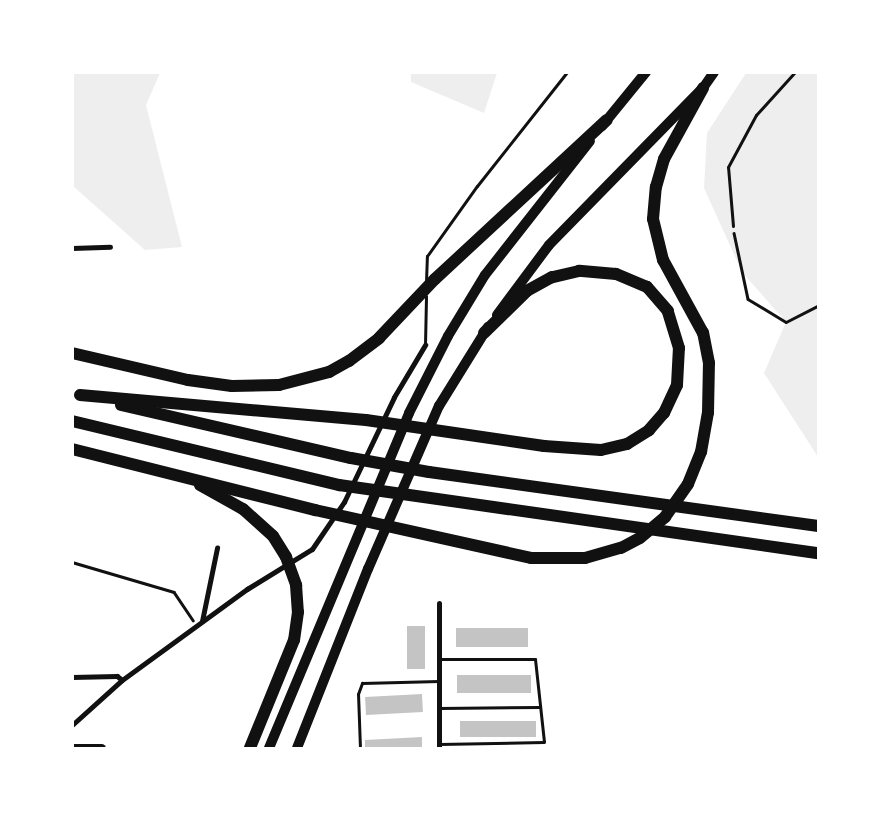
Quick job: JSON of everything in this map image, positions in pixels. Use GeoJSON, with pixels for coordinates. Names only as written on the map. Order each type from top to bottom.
{"type":"FeatureCollection","features":[{"type":"Feature","properties":{"kind":"highway"},"geometry":{"type":"LineString","coordinates":[[72,448],[315,510],[512,555],[571,560],[612,551],[640,538],[665,517],[688,484],[706,426],[709,363],[698,322],[660,253],[654,227],[654,203],[668,150],[703,88]]}},
{"type":"Feature","properties":{"kind":"highway"},"geometry":{"type":"LineString","coordinates":[[72,353],[216,384],[262,387],[299,382],[329,372],[365,350],[435,278],[607,120]]}},
{"type":"Feature","properties":{"kind":"highway"},"geometry":{"type":"LineString","coordinates":[[76,394],[366,420],[562,448],[614,449],[638,439],[658,422],[677,385],[679,348],[668,311],[647,287],[616,274],[579,271],[552,277],[527,291],[484,333]]}},
{"type":"Feature","properties":{"kind":"highway"},"geometry":{"type":"LineString","coordinates":[[76,394],[351,458],[429,472],[818,526]]}},
{"type":"Feature","properties":{"kind":"highway"},"geometry":{"type":"LineString","coordinates":[[72,421],[339,485],[418,498],[818,552]]}},
{"type":"Feature","properties":{"kind":"highway"},"geometry":{"type":"LineString","coordinates":[[163,470],[226,498],[273,536],[292,571],[298,612],[290,653],[250,748]]}},
{"type":"Feature","properties":{"kind":"main road"},"geometry":{"type":"LineString","coordinates":[[269,748],[409,413],[448,336],[485,275],[646,72]]}},
{"type":"Feature","properties":{"kind":"main road"},"geometry":{"type":"LineString","coordinates":[[297,748],[368,569],[439,406],[484,333],[524,275],[549,246],[703,88],[714,72]]}},
{"type":"Feature","properties":{"kind":"street"},"geometry":{"type":"LineString","coordinates":[[72,248],[110,247]]}},
{"type":"Feature","properties":{"kind":"street"},"geometry":{"type":"LineString","coordinates":[[72,725],[122,680],[247,589],[312,549],[344,502],[394,397],[425,345]]}},
{"type":"Feature","properties":{"kind":"street"},"geometry":{"type":"LineString","coordinates":[[202,622],[217,548]]}},
{"type":"Feature","properties":{"kind":"street"},"geometry":{"type":"LineString","coordinates":[[439,603],[440,746]]}},
{"type":"Feature","properties":{"kind":"street"},"geometry":{"type":"LineString","coordinates":[[72,677],[117,676],[122,680]]}},
{"type":"Feature","properties":{"kind":"street"},"geometry":{"type":"LineString","coordinates":[[72,748],[101,748]]}},
{"type":"Feature","properties":{"kind":"lane"},"geometry":{"type":"LineString","coordinates":[[425,345],[427,256],[476,186],[567,72]]}},
{"type":"Feature","properties":{"kind":"lane"},"geometry":{"type":"LineString","coordinates":[[733,226],[728,167],[756,115],[795,72]]}},
{"type":"Feature","properties":{"kind":"lane"},"geometry":{"type":"LineString","coordinates":[[439,659],[534,658],[544,742],[440,746]]}},
{"type":"Feature","properties":{"kind":"lane"},"geometry":{"type":"LineString","coordinates":[[360,748],[358,694],[362,683],[439,681]]}},
{"type":"Feature","properties":{"kind":"lane"},"geometry":{"type":"LineString","coordinates":[[439,708],[540,707]]}},
{"type":"Feature","properties":{"kind":"path"},"geometry":{"type":"LineString","coordinates":[[733,226],[748,299],[786,322],[818,306]]}},
{"type":"Feature","properties":{"kind":"path"},"geometry":{"type":"LineString","coordinates":[[72,562],[174,592],[196,626]]}},
{"type":"Feature","properties":{"kind":"shaded area"},"geometry":{"type":"Polygon","coordinates":[[[73,72],[160,73],[146,105],[182,247],[145,250],[73,186],[73,72]]]}},
{"type":"Feature","properties":{"kind":"shaded area"},"geometry":{"type":"Polygon","coordinates":[[[411,72],[497,73],[484,113],[411,82],[411,72]]]}},
{"type":"Feature","properties":{"kind":"shaded area"},"geometry":{"type":"Polygon","coordinates":[[[746,73],[818,73],[818,457],[764,373],[786,322],[742,272],[704,188],[707,133],[746,73]]]}},
{"type":"Feature","properties":{"kind":"building"},"geometry":{"type":"Polygon","coordinates":[[[407,626],[425,626],[425,669],[407,669],[407,626]]]}},
{"type":"Feature","properties":{"kind":"building"},"geometry":{"type":"Polygon","coordinates":[[[456,628],[528,628],[528,647],[456,647],[456,628]]]}},
{"type":"Feature","properties":{"kind":"building"},"geometry":{"type":"Polygon","coordinates":[[[457,675],[531,675],[531,693],[457,693],[457,675]]]}},
{"type":"Feature","properties":{"kind":"building"},"geometry":{"type":"Polygon","coordinates":[[[422,694],[423,712],[366,715],[365,697],[422,694]]]}},
{"type":"Feature","properties":{"kind":"building"},"geometry":{"type":"Polygon","coordinates":[[[460,721],[536,721],[536,737],[460,737],[460,721]]]}},
{"type":"Feature","properties":{"kind":"building"},"geometry":{"type":"Polygon","coordinates":[[[422,737],[422,748],[365,748],[365,740],[422,737]]]}}]}
